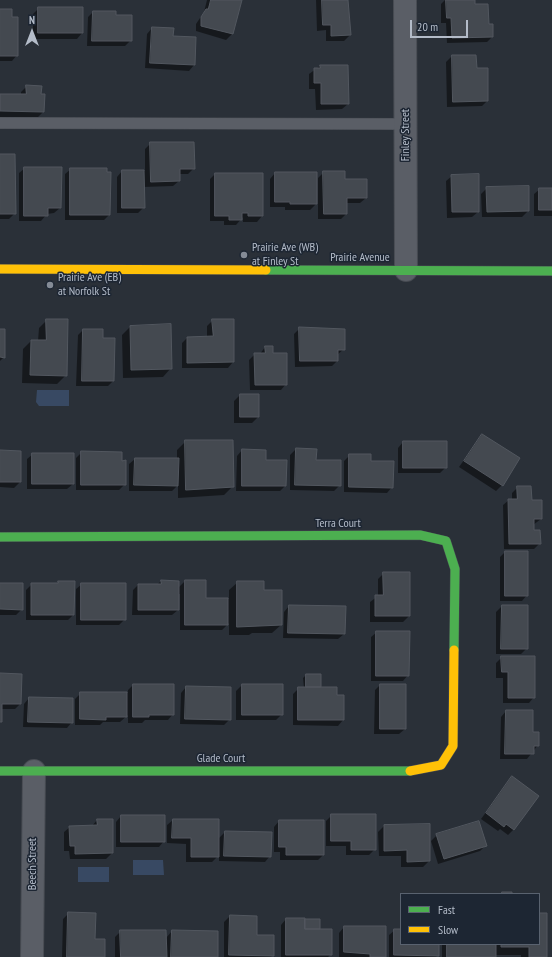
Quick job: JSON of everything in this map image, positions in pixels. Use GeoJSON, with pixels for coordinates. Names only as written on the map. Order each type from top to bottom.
{"type":"FeatureCollection","features":[{"type":"Feature","properties":{"kind":"street","name":"Finley Street"},"geometry":{"type":"LineString","coordinates":[[405,0],[406,270]]}},
{"type":"Feature","properties":{"kind":"street","name":"Prairie Avenue"},"geometry":{"type":"LineString","coordinates":[[0,269],[552,271]]}},
{"type":"Feature","properties":{"kind":"street","name":"Terra Court"},"geometry":{"type":"LineString","coordinates":[[0,537],[420,535],[446,541],[455,569],[453,746],[442,765]]}},
{"type":"Feature","properties":{"kind":"street","name":"Glade Court"},"geometry":{"type":"LineString","coordinates":[[0,771],[412,771],[442,765]]}},
{"type":"Feature","properties":{"kind":"street","name":"Beech Street"},"geometry":{"type":"LineString","coordinates":[[32,957],[34,772]]}},
{"type":"Feature","properties":{"kind":"lane"},"geometry":{"type":"LineString","coordinates":[[0,123],[406,124]]}},
{"type":"Feature","properties":{"kind":"water"},"geometry":{"type":"Polygon","coordinates":[[[37,390],[69,390],[69,406],[39,406],[36,402],[37,390]]]}},
{"type":"Feature","properties":{"kind":"water"},"geometry":{"type":"Polygon","coordinates":[[[133,860],[163,860],[164,875],[133,875],[133,860]]]}},
{"type":"Feature","properties":{"kind":"water"},"geometry":{"type":"Polygon","coordinates":[[[78,867],[109,867],[109,882],[78,882],[78,867]]]}},
{"type":"Feature","properties":{"kind":"building"},"geometry":{"type":"Polygon","coordinates":[[[211,0],[242,0],[233,34],[201,26],[201,17],[206,9],[208,9],[211,0]]]}},
{"type":"Feature","properties":{"kind":"building"},"geometry":{"type":"Polygon","coordinates":[[[322,0],[348,0],[351,35],[331,36],[331,25],[323,25],[322,0]]]}},
{"type":"Feature","properties":{"kind":"building"},"geometry":{"type":"Polygon","coordinates":[[[446,0],[475,0],[475,4],[488,4],[489,24],[493,24],[493,37],[452,38],[451,18],[447,18],[446,0]]]}},
{"type":"Feature","properties":{"kind":"building"},"geometry":{"type":"Polygon","coordinates":[[[38,7],[83,7],[83,33],[38,33],[38,7]]]}},
{"type":"Feature","properties":{"kind":"building"},"geometry":{"type":"Polygon","coordinates":[[[0,9],[12,9],[12,17],[18,17],[18,56],[0,56],[0,9]]]}},
{"type":"Feature","properties":{"kind":"building"},"geometry":{"type":"Polygon","coordinates":[[[93,11],[116,11],[116,15],[132,15],[132,41],[92,41],[93,11]]]}},
{"type":"Feature","properties":{"kind":"building"},"geometry":{"type":"Polygon","coordinates":[[[152,27],[174,28],[173,36],[196,37],[195,65],[150,63],[152,27]]]}},
{"type":"Feature","properties":{"kind":"building"},"geometry":{"type":"Polygon","coordinates":[[[452,55],[476,55],[477,68],[488,68],[488,101],[453,102],[452,55]]]}},
{"type":"Feature","properties":{"kind":"building"},"geometry":{"type":"Polygon","coordinates":[[[320,65],[348,65],[349,104],[321,104],[321,83],[314,83],[314,68],[320,68],[320,65]]]}},
{"type":"Feature","properties":{"kind":"building"},"geometry":{"type":"Polygon","coordinates":[[[26,85],[42,86],[41,94],[45,94],[44,112],[0,111],[0,94],[26,94],[26,85]]]}},
{"type":"Feature","properties":{"kind":"building"},"geometry":{"type":"Polygon","coordinates":[[[150,142],[194,142],[195,169],[180,169],[180,181],[151,182],[150,142]]]}},
{"type":"Feature","properties":{"kind":"building"},"geometry":{"type":"Polygon","coordinates":[[[0,154],[15,154],[16,214],[0,214],[0,154]]]}},
{"type":"Feature","properties":{"kind":"building"},"geometry":{"type":"Polygon","coordinates":[[[24,167],[62,167],[61,208],[48,208],[48,216],[24,216],[24,167]]]}},
{"type":"Feature","properties":{"kind":"building"},"geometry":{"type":"Polygon","coordinates":[[[70,168],[107,168],[107,172],[111,172],[110,215],[70,215],[70,168]]]}},
{"type":"Feature","properties":{"kind":"building"},"geometry":{"type":"Polygon","coordinates":[[[122,170],[144,170],[145,208],[122,208],[122,170]]]}},
{"type":"Feature","properties":{"kind":"building"},"geometry":{"type":"Polygon","coordinates":[[[323,171],[345,171],[345,179],[367,179],[367,198],[347,198],[347,214],[324,214],[323,171]]]}},
{"type":"Feature","properties":{"kind":"building"},"geometry":{"type":"Polygon","coordinates":[[[275,172],[317,172],[317,204],[290,204],[290,202],[275,202],[275,172]]]}},
{"type":"Feature","properties":{"kind":"building"},"geometry":{"type":"Polygon","coordinates":[[[215,173],[263,173],[263,216],[248,216],[248,213],[242,213],[242,220],[229,220],[229,216],[215,216],[215,173]]]}},
{"type":"Feature","properties":{"kind":"building"},"geometry":{"type":"Polygon","coordinates":[[[479,174],[479,212],[452,212],[451,175],[479,174]]]}},
{"type":"Feature","properties":{"kind":"building"},"geometry":{"type":"Polygon","coordinates":[[[529,186],[529,211],[487,212],[486,187],[529,186]]]}},
{"type":"Feature","properties":{"kind":"building"},"geometry":{"type":"Polygon","coordinates":[[[539,188],[552,188],[552,210],[539,210],[539,188]]]}},
{"type":"Feature","properties":{"kind":"building"},"geometry":{"type":"Polygon","coordinates":[[[46,319],[68,319],[67,376],[30,375],[31,340],[46,340],[46,319]]]}},
{"type":"Feature","properties":{"kind":"building"},"geometry":{"type":"Polygon","coordinates":[[[212,319],[234,319],[234,362],[187,363],[187,337],[213,336],[212,319]]]}},
{"type":"Feature","properties":{"kind":"building"},"geometry":{"type":"Polygon","coordinates":[[[171,324],[172,369],[131,370],[130,326],[171,324]]]}},
{"type":"Feature","properties":{"kind":"building"},"geometry":{"type":"Polygon","coordinates":[[[299,327],[345,329],[345,350],[338,350],[338,361],[300,361],[299,327]]]}},
{"type":"Feature","properties":{"kind":"building"},"geometry":{"type":"Polygon","coordinates":[[[0,329],[5,329],[5,358],[0,357],[0,329]]]}},
{"type":"Feature","properties":{"kind":"building"},"geometry":{"type":"Polygon","coordinates":[[[83,329],[103,329],[103,338],[115,338],[114,381],[82,381],[83,329]]]}},
{"type":"Feature","properties":{"kind":"building"},"geometry":{"type":"Polygon","coordinates":[[[265,346],[273,346],[273,353],[287,353],[287,385],[255,385],[254,353],[265,353],[265,346]]]}},
{"type":"Feature","properties":{"kind":"building"},"geometry":{"type":"Polygon","coordinates":[[[240,394],[259,394],[259,417],[240,417],[240,394]]]}},
{"type":"Feature","properties":{"kind":"building"},"geometry":{"type":"Polygon","coordinates":[[[482,434],[520,458],[503,486],[464,461],[482,434]]]}},
{"type":"Feature","properties":{"kind":"building"},"geometry":{"type":"Polygon","coordinates":[[[185,440],[233,440],[234,487],[186,490],[185,440]]]}},
{"type":"Feature","properties":{"kind":"building"},"geometry":{"type":"Polygon","coordinates":[[[403,441],[447,441],[447,468],[403,468],[403,441]]]}},
{"type":"Feature","properties":{"kind":"building"},"geometry":{"type":"Polygon","coordinates":[[[296,448],[317,449],[316,460],[341,460],[341,486],[295,485],[296,448]]]}},
{"type":"Feature","properties":{"kind":"building"},"geometry":{"type":"Polygon","coordinates":[[[242,449],[266,450],[266,460],[287,460],[286,486],[242,486],[242,449]]]}},
{"type":"Feature","properties":{"kind":"building"},"geometry":{"type":"Polygon","coordinates":[[[0,450],[21,451],[21,482],[0,482],[0,450]]]}},
{"type":"Feature","properties":{"kind":"building"},"geometry":{"type":"Polygon","coordinates":[[[81,451],[122,452],[122,461],[126,460],[126,485],[81,485],[81,451]]]}},
{"type":"Feature","properties":{"kind":"building"},"geometry":{"type":"Polygon","coordinates":[[[32,453],[74,453],[74,484],[32,484],[32,453]]]}},
{"type":"Feature","properties":{"kind":"building"},"geometry":{"type":"Polygon","coordinates":[[[349,454],[371,454],[371,461],[394,461],[393,488],[349,487],[349,454]]]}},
{"type":"Feature","properties":{"kind":"building"},"geometry":{"type":"Polygon","coordinates":[[[135,458],[179,458],[178,486],[134,485],[135,458]]]}},
{"type":"Feature","properties":{"kind":"building"},"geometry":{"type":"Polygon","coordinates":[[[517,486],[531,486],[532,500],[542,500],[542,519],[534,519],[534,530],[540,530],[541,544],[509,544],[508,499],[517,499],[517,486]]]}},
{"type":"Feature","properties":{"kind":"building"},"geometry":{"type":"Polygon","coordinates":[[[505,551],[528,551],[528,596],[505,596],[505,551]]]}},
{"type":"Feature","properties":{"kind":"building"},"geometry":{"type":"Polygon","coordinates":[[[383,572],[410,572],[410,616],[375,616],[375,595],[383,595],[383,572]]]}},
{"type":"Feature","properties":{"kind":"building"},"geometry":{"type":"Polygon","coordinates":[[[161,580],[179,581],[179,610],[138,610],[138,584],[161,584],[161,580]]]}},
{"type":"Feature","properties":{"kind":"building"},"geometry":{"type":"Polygon","coordinates":[[[185,580],[206,580],[206,598],[228,598],[228,625],[185,625],[185,580]]]}},
{"type":"Feature","properties":{"kind":"building"},"geometry":{"type":"Polygon","coordinates":[[[58,581],[75,581],[74,615],[31,615],[31,583],[58,583],[58,581]]]}},
{"type":"Feature","properties":{"kind":"building"},"geometry":{"type":"Polygon","coordinates":[[[237,581],[264,581],[264,590],[282,590],[282,625],[237,627],[237,581]]]}},
{"type":"Feature","properties":{"kind":"building"},"geometry":{"type":"Polygon","coordinates":[[[0,583],[23,583],[23,610],[0,609],[0,583]]]}},
{"type":"Feature","properties":{"kind":"building"},"geometry":{"type":"Polygon","coordinates":[[[81,583],[126,583],[126,620],[81,620],[81,583]]]}},
{"type":"Feature","properties":{"kind":"building"},"geometry":{"type":"Polygon","coordinates":[[[289,605],[346,606],[345,634],[288,633],[289,605]]]}},
{"type":"Feature","properties":{"kind":"building"},"geometry":{"type":"Polygon","coordinates":[[[502,605],[528,605],[528,649],[501,649],[502,605]]]}},
{"type":"Feature","properties":{"kind":"building"},"geometry":{"type":"Polygon","coordinates":[[[376,631],[410,631],[409,676],[376,676],[376,631]]]}},
{"type":"Feature","properties":{"kind":"building"},"geometry":{"type":"Polygon","coordinates":[[[501,656],[535,656],[535,698],[508,698],[508,672],[502,672],[501,656]]]}},
{"type":"Feature","properties":{"kind":"building"},"geometry":{"type":"Polygon","coordinates":[[[0,673],[22,674],[21,704],[2,704],[2,722],[0,722],[0,673]]]}},
{"type":"Feature","properties":{"kind":"building"},"geometry":{"type":"Polygon","coordinates":[[[306,674],[321,674],[321,687],[306,687],[306,674]]]}},
{"type":"Feature","properties":{"kind":"building"},"geometry":{"type":"Polygon","coordinates":[[[133,684],[174,684],[174,715],[149,715],[149,717],[133,717],[133,684]]]}},
{"type":"Feature","properties":{"kind":"building"},"geometry":{"type":"Polygon","coordinates":[[[242,684],[283,684],[283,715],[242,715],[242,684]]]}},
{"type":"Feature","properties":{"kind":"building"},"geometry":{"type":"Polygon","coordinates":[[[380,684],[406,684],[406,729],[380,729],[380,684]]]}},
{"type":"Feature","properties":{"kind":"building"},"geometry":{"type":"Polygon","coordinates":[[[186,686],[231,687],[231,720],[185,719],[186,686]]]}},
{"type":"Feature","properties":{"kind":"building"},"geometry":{"type":"Polygon","coordinates":[[[298,687],[337,687],[337,695],[344,695],[344,720],[298,720],[298,687]]]}},
{"type":"Feature","properties":{"kind":"building"},"geometry":{"type":"Polygon","coordinates":[[[80,692],[127,692],[127,717],[106,717],[106,720],[80,719],[80,692]]]}},
{"type":"Feature","properties":{"kind":"building"},"geometry":{"type":"Polygon","coordinates":[[[29,697],[73,698],[73,723],[28,722],[29,697]]]}},
{"type":"Feature","properties":{"kind":"building"},"geometry":{"type":"Polygon","coordinates":[[[506,710],[533,710],[533,732],[539,732],[539,746],[534,746],[534,754],[505,754],[506,710]]]}},
{"type":"Feature","properties":{"kind":"building"},"geometry":{"type":"Polygon","coordinates":[[[512,776],[539,796],[514,830],[506,824],[504,827],[486,813],[512,776]]]}},
{"type":"Feature","properties":{"kind":"building"},"geometry":{"type":"Polygon","coordinates":[[[331,814],[376,814],[376,850],[351,850],[351,841],[331,841],[331,814]]]}},
{"type":"Feature","properties":{"kind":"building"},"geometry":{"type":"Polygon","coordinates":[[[121,815],[165,815],[165,842],[121,842],[121,815]]]}},
{"type":"Feature","properties":{"kind":"building"},"geometry":{"type":"Polygon","coordinates":[[[97,819],[113,819],[113,853],[75,854],[75,846],[70,846],[69,826],[97,825],[97,819]]]}},
{"type":"Feature","properties":{"kind":"building"},"geometry":{"type":"Polygon","coordinates":[[[173,819],[219,819],[219,857],[191,857],[191,838],[172,838],[173,819]]]}},
{"type":"Feature","properties":{"kind":"building"},"geometry":{"type":"Polygon","coordinates":[[[279,820],[324,820],[324,855],[286,855],[286,847],[279,847],[279,820]]]}},
{"type":"Feature","properties":{"kind":"building"},"geometry":{"type":"Polygon","coordinates":[[[479,821],[487,846],[444,859],[436,834],[479,821]]]}},
{"type":"Feature","properties":{"kind":"building"},"geometry":{"type":"Polygon","coordinates":[[[430,824],[430,861],[407,862],[407,850],[384,851],[384,825],[430,824]]]}},
{"type":"Feature","properties":{"kind":"building"},"geometry":{"type":"Polygon","coordinates":[[[225,831],[272,832],[271,857],[224,856],[225,831]]]}},
{"type":"Feature","properties":{"kind":"building"},"geometry":{"type":"Polygon","coordinates":[[[68,912],[96,913],[95,939],[105,939],[105,957],[67,957],[68,912]]]}},
{"type":"Feature","properties":{"kind":"building"},"geometry":{"type":"Polygon","coordinates":[[[540,913],[547,913],[547,957],[529,957],[529,947],[501,947],[501,945],[540,945],[540,913]]]}},
{"type":"Feature","properties":{"kind":"building"},"geometry":{"type":"Polygon","coordinates":[[[230,915],[257,916],[257,935],[274,935],[274,956],[229,955],[230,915]]]}},
{"type":"Feature","properties":{"kind":"building"},"geometry":{"type":"Polygon","coordinates":[[[286,918],[305,918],[305,929],[332,929],[332,955],[286,955],[286,918]]]}},
{"type":"Feature","properties":{"kind":"building"},"geometry":{"type":"Polygon","coordinates":[[[305,919],[320,919],[320,929],[305,929],[305,919]]]}},
{"type":"Feature","properties":{"kind":"building"},"geometry":{"type":"Polygon","coordinates":[[[344,926],[386,926],[386,957],[370,957],[370,954],[344,952],[344,926]]]}},
{"type":"Feature","properties":{"kind":"building"},"geometry":{"type":"Polygon","coordinates":[[[394,929],[400,929],[400,945],[439,945],[439,956],[394,955],[394,929]]]}},
{"type":"Feature","properties":{"kind":"building"},"geometry":{"type":"Polygon","coordinates":[[[120,930],[166,930],[167,957],[121,957],[120,930]]]}},
{"type":"Feature","properties":{"kind":"building"},"geometry":{"type":"Polygon","coordinates":[[[172,930],[218,931],[218,957],[171,957],[172,930]]]}},
{"type":"Feature","properties":{"kind":"building"},"geometry":{"type":"Polygon","coordinates":[[[447,945],[496,945],[496,957],[447,957],[447,945]]]}},
{"type":"Feature","properties":{"kind":"traffic: fast"},"geometry":{"type":"LineString","coordinates":[[266,270],[552,271]]}},
{"type":"Feature","properties":{"kind":"traffic: fast"},"geometry":{"type":"LineString","coordinates":[[0,537],[420,535],[446,541],[455,569],[454,650]]}},
{"type":"Feature","properties":{"kind":"traffic: fast"},"geometry":{"type":"LineString","coordinates":[[0,771],[410,771]]}},
{"type":"Feature","properties":{"kind":"traffic: slow"},"geometry":{"type":"LineString","coordinates":[[0,269],[266,270]]}},
{"type":"Feature","properties":{"kind":"traffic: slow"},"geometry":{"type":"LineString","coordinates":[[410,771],[441,765],[453,746],[454,650]]}},
{"type":"Feature","properties":{"kind":"place","name":"Prairie Ave (WB) at Finley St"},"geometry":{"type":"Point","coordinates":[244,255]}},
{"type":"Feature","properties":{"kind":"place","name":"Prairie Ave (EB) at Norfolk St"},"geometry":{"type":"Point","coordinates":[50,285]}}]}
